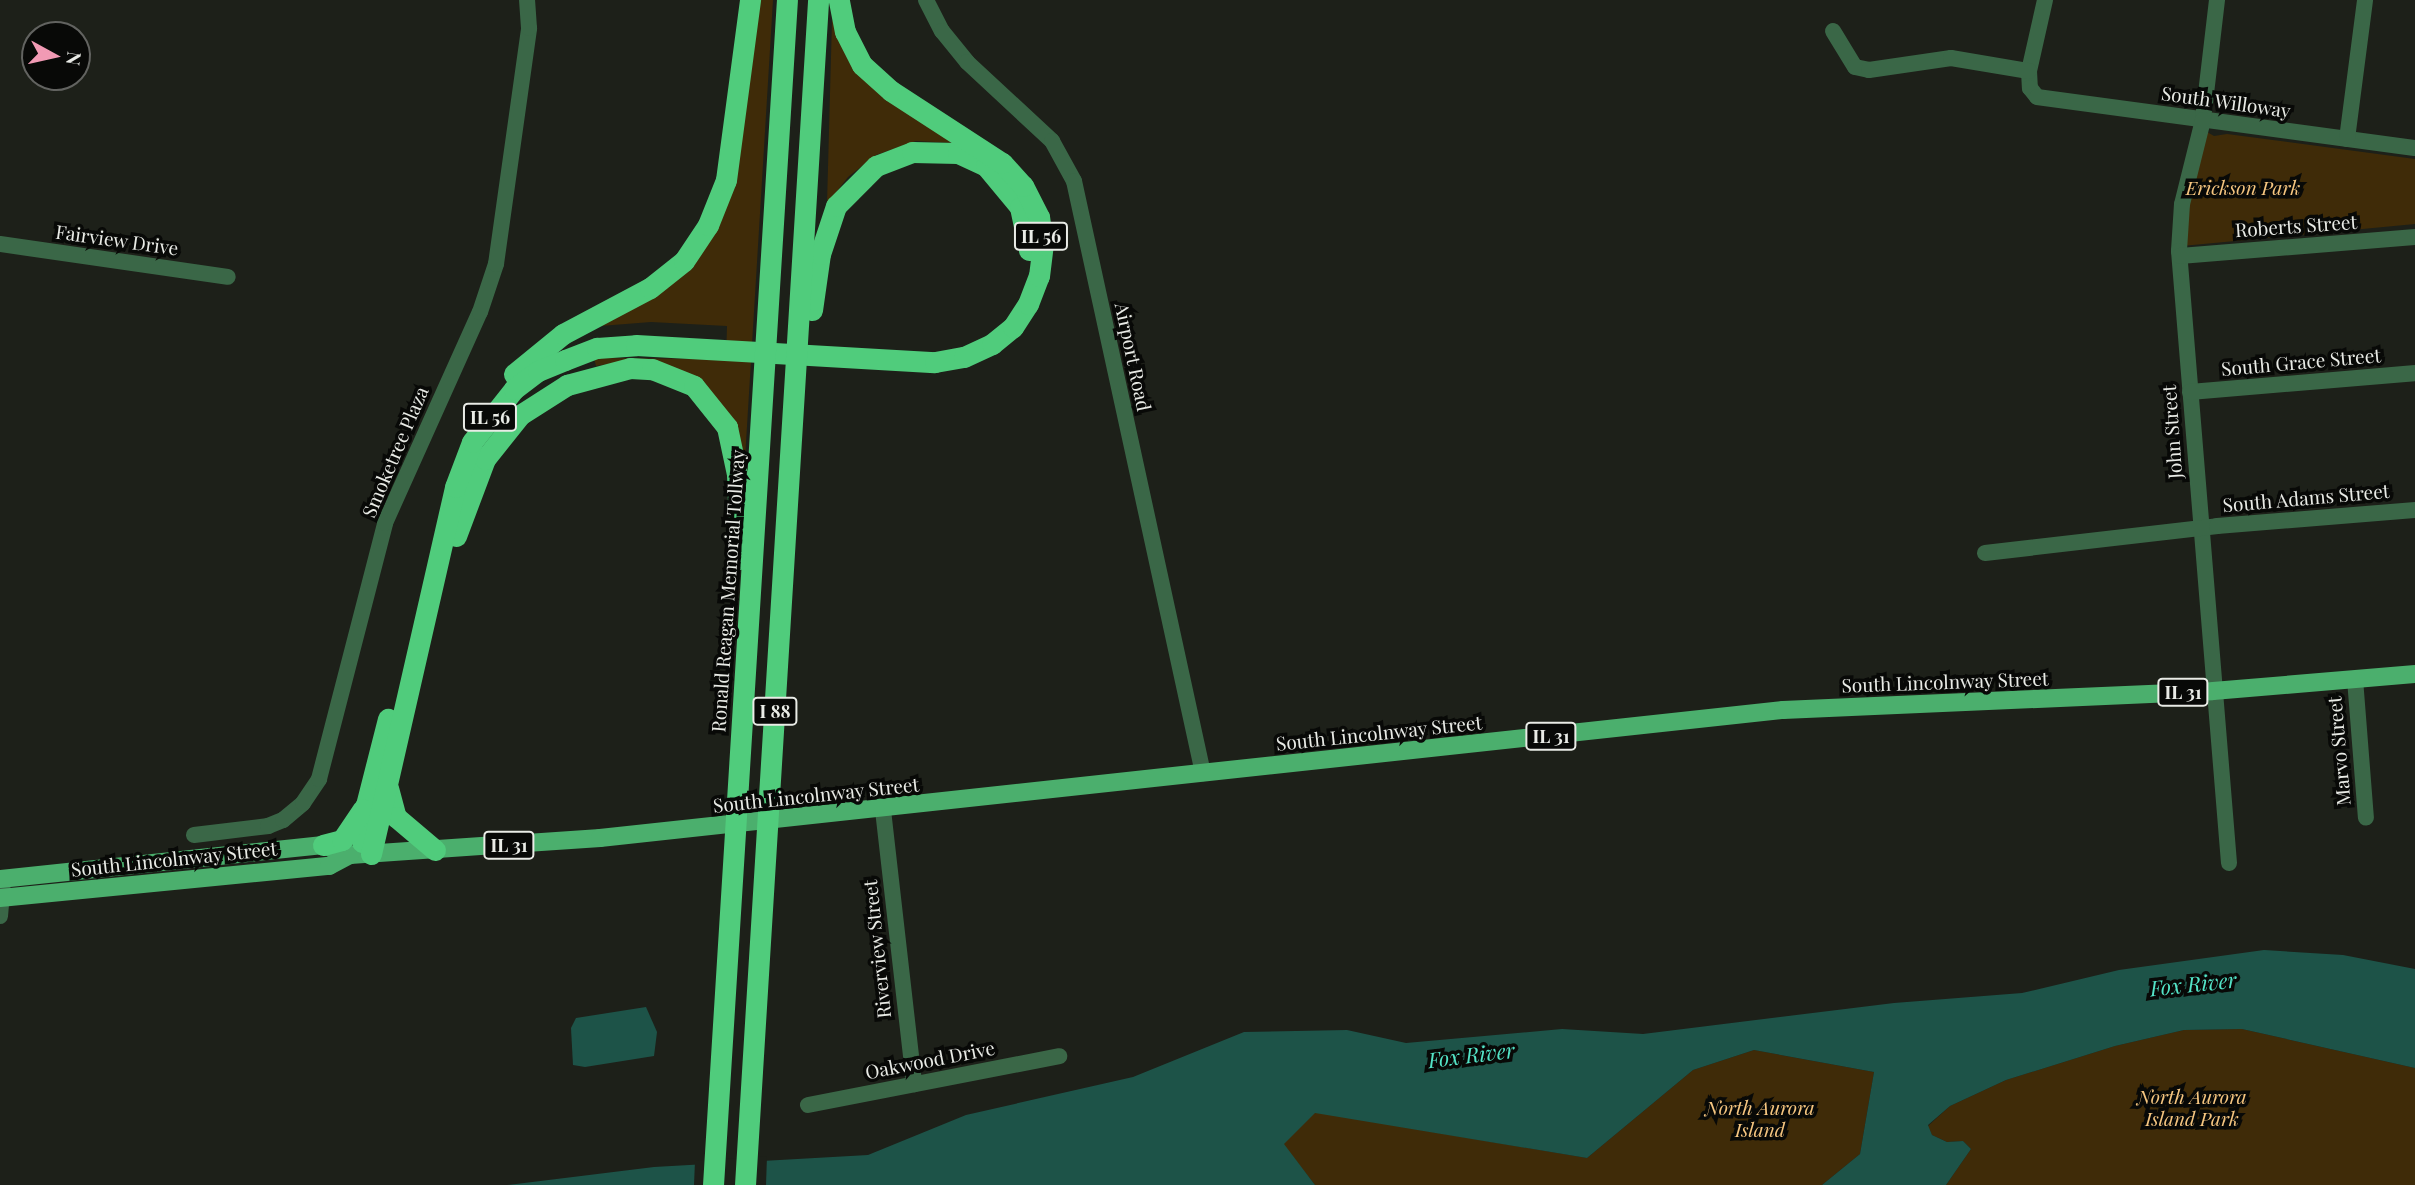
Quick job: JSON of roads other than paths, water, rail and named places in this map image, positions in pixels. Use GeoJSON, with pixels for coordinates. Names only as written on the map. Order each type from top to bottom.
{"type":"FeatureCollection","features":[{"type":"Feature","properties":{"kind":"highway","name":"IL 56"},"geometry":{"type":"LineString","coordinates":[[361,854],[366,805],[449,466],[463,433],[502,384],[564,334],[650,288],[684,261],[708,225],[726,180],[750,0]]}},
{"type":"Feature","properties":{"kind":"highway","name":"Ronald Reagan Memorial Tollway"},"geometry":{"type":"LineString","coordinates":[[713,1185],[787,0]]}},
{"type":"Feature","properties":{"kind":"highway","name":"I 88"},"geometry":{"type":"LineString","coordinates":[[745,1185],[818,0]]}},
{"type":"Feature","properties":{"kind":"highway","name":"IL 56"},"geometry":{"type":"LineString","coordinates":[[827,349],[934,362],[964,357],[992,344],[1013,327],[1028,304],[1040,276],[1042,245],[1039,217],[1023,186],[1002,163],[891,91],[862,65],[845,32],[839,0]]}},
{"type":"Feature","properties":{"kind":"highway"},"geometry":{"type":"LineString","coordinates":[[502,384],[563,348],[592,338],[649,332],[741,344],[827,349],[921,350],[948,347],[976,339],[999,321],[1021,291],[1029,263],[1028,233],[1020,207],[986,166],[958,153],[912,152],[876,166],[852,186],[836,206],[820,254],[810,332],[795,380]]}},
{"type":"Feature","properties":{"kind":"highway","name":"IL 56"},"geometry":{"type":"LineString","coordinates":[[435,850],[396,817],[388,783],[455,487],[472,442],[514,389],[538,371],[597,348],[741,344]]}},
{"type":"Feature","properties":{"kind":"highway"},"geometry":{"type":"LineString","coordinates":[[412,676],[474,484],[501,436],[542,399],[567,385],[629,368],[668,373],[694,386],[727,427],[737,474],[739,605],[747,665]]}},
{"type":"Feature","properties":{"kind":"highway"},"geometry":{"type":"LineString","coordinates":[[361,854],[388,783]]}},
{"type":"Feature","properties":{"kind":"highway"},"geometry":{"type":"LineString","coordinates":[[323,845],[342,840],[366,805]]}},
{"type":"Feature","properties":{"kind":"main road","name":"South Lincolnway Street"},"geometry":{"type":"LineString","coordinates":[[2,878],[323,845],[361,854],[683,830],[1783,710],[2213,691],[2415,674]]}},
{"type":"Feature","properties":{"kind":"main road","name":"South Lincolnway Street"},"geometry":{"type":"LineString","coordinates":[[1,904],[329,866],[361,854]]}},
{"type":"Feature","properties":{"kind":"street","name":"Smoketree Plaza"},"geometry":{"type":"LineString","coordinates":[[194,835],[268,826],[283,820],[303,803],[319,779],[388,514],[480,312],[496,264],[529,28],[527,0]]}},
{"type":"Feature","properties":{"kind":"street","name":"Airport Road"},"geometry":{"type":"LineString","coordinates":[[926,0],[942,31],[967,62],[1052,141],[1074,181],[1203,773]]}},
{"type":"Feature","properties":{"kind":"street"},"geometry":{"type":"LineString","coordinates":[[1833,31],[1855,67],[1862,69],[1951,58],[2029,71],[2045,0]]}},
{"type":"Feature","properties":{"kind":"street","name":"John Street"},"geometry":{"type":"LineString","coordinates":[[2217,0],[2203,120],[2182,204],[2180,256],[2213,691],[2229,863]]}},
{"type":"Feature","properties":{"kind":"street"},"geometry":{"type":"LineString","coordinates":[[2347,139],[2365,0]]}},
{"type":"Feature","properties":{"kind":"street","name":"South Willoway"},"geometry":{"type":"LineString","coordinates":[[2029,71],[2034,93],[2043,100],[2415,148]]}},
{"type":"Feature","properties":{"kind":"street","name":"Roberts Street"},"geometry":{"type":"LineString","coordinates":[[2180,256],[2415,237]]}},
{"type":"Feature","properties":{"kind":"street","name":"Fairview Drive"},"geometry":{"type":"LineString","coordinates":[[0,244],[228,277]]}},
{"type":"Feature","properties":{"kind":"street","name":"South Grace Street"},"geometry":{"type":"LineString","coordinates":[[2190,392],[2415,373]]}},
{"type":"Feature","properties":{"kind":"street","name":"South Adams Street"},"geometry":{"type":"LineString","coordinates":[[1984,553],[2201,529],[2415,510]]}},
{"type":"Feature","properties":{"kind":"street","name":"Marvo Street"},"geometry":{"type":"LineString","coordinates":[[2355,679],[2366,818]]}},
{"type":"Feature","properties":{"kind":"street","name":"Riverview Street"},"geometry":{"type":"LineString","coordinates":[[883,810],[914,1084]]}},
{"type":"Feature","properties":{"kind":"street"},"geometry":{"type":"LineString","coordinates":[[1,904],[2,878]]}},
{"type":"Feature","properties":{"kind":"street","name":"Oakwood Drive"},"geometry":{"type":"LineString","coordinates":[[808,1105],[1059,1056]]}},
{"type":"Feature","properties":{"kind":"water","name":"Fox River"},"geometry":{"type":"Polygon","coordinates":[[[2264,950],[2343,955],[2415,969],[2415,1068],[2242,1029],[2184,1030],[2115,1046],[2006,1080],[1950,1106],[1928,1125],[1932,1135],[1947,1142],[1963,1141],[1971,1149],[1946,1185],[1822,1185],[1860,1154],[1874,1072],[1754,1050],[1693,1070],[1587,1158],[1315,1113],[1284,1144],[1315,1185],[507,1185],[654,1167],[868,1155],[966,1115],[1133,1077],[1244,1032],[1347,1030],[1406,1043],[1562,1029],[1643,1034],[1894,1003],[2022,993],[2119,970],[2264,950]]]}},
{"type":"Feature","properties":{"kind":"water"},"geometry":{"type":"Polygon","coordinates":[[[646,1007],[657,1032],[654,1056],[585,1067],[573,1065],[571,1028],[576,1018],[646,1007]]]}},
{"type":"Feature","properties":{"kind":"park label","name":"Erickson Park"},"geometry":{"type":"Point","coordinates":[2243,188]}},
{"type":"Feature","properties":{"kind":"park label","name":"North Aurora Island Park"},"geometry":{"type":"Point","coordinates":[2192,1108]}},
{"type":"Feature","properties":{"kind":"park label","name":"North Aurora Island"},"geometry":{"type":"Point","coordinates":[1760,1119]}}]}
